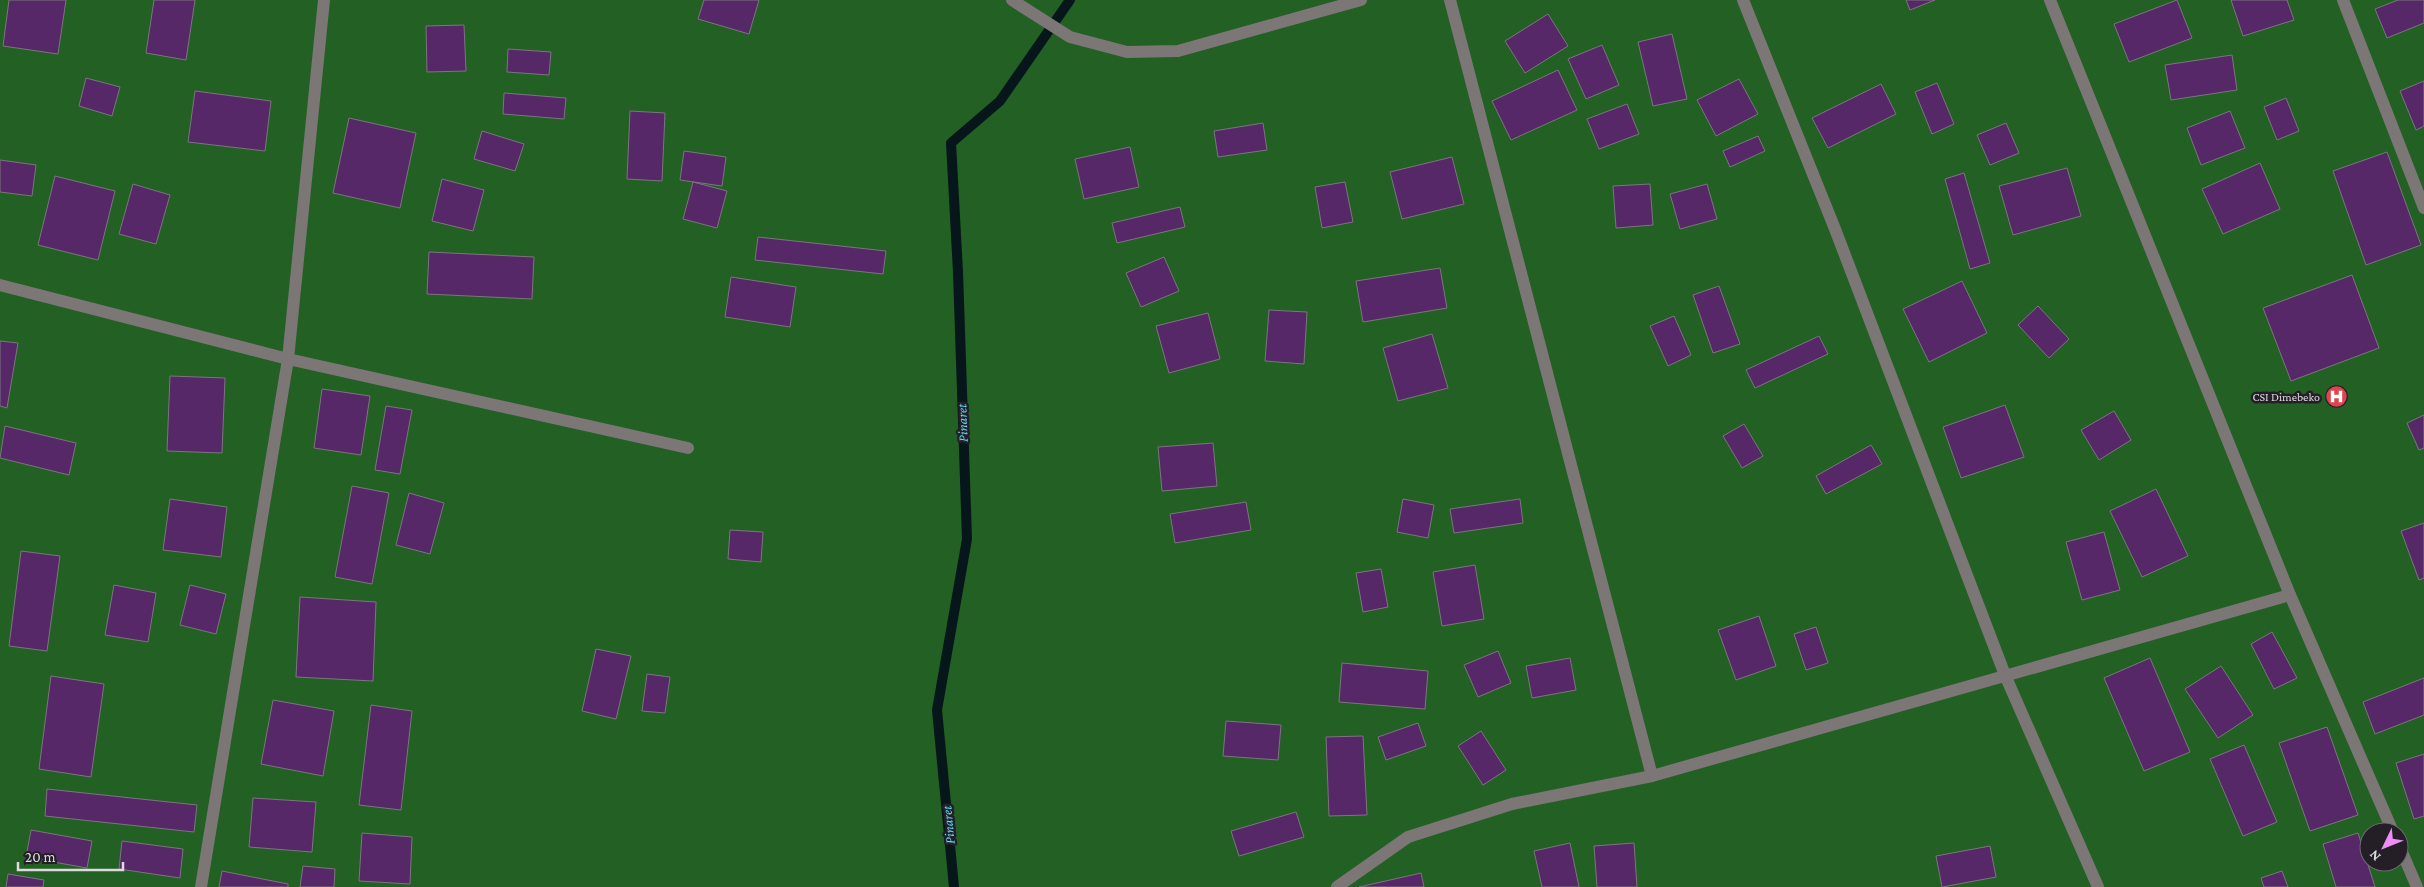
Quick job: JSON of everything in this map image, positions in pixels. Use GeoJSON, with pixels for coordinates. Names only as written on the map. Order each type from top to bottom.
{"type":"FeatureCollection","features":[{"type":"Feature","properties":{"kind":"street"},"geometry":{"type":"LineString","coordinates":[[201,887],[288,359],[324,0]]}},
{"type":"Feature","properties":{"kind":"street"},"geometry":{"type":"LineString","coordinates":[[1012,0],[1070,37],[1127,52],[1178,50],[1361,0]]}},
{"type":"Feature","properties":{"kind":"street"},"geometry":{"type":"LineString","coordinates":[[1450,0],[1652,776]]}},
{"type":"Feature","properties":{"kind":"street"},"geometry":{"type":"LineString","coordinates":[[1744,0],[1838,238],[2005,675],[2098,887]]}},
{"type":"Feature","properties":{"kind":"street"},"geometry":{"type":"LineString","coordinates":[[2050,0],[2290,595],[2390,822]]}},
{"type":"Feature","properties":{"kind":"street"},"geometry":{"type":"LineString","coordinates":[[2343,0],[2424,208]]}},
{"type":"Feature","properties":{"kind":"street"},"geometry":{"type":"LineString","coordinates":[[0,285],[288,359],[688,448]]}},
{"type":"Feature","properties":{"kind":"street"},"geometry":{"type":"LineString","coordinates":[[1337,887],[1408,837],[1512,804],[1652,776],[2290,595]]}},
{"type":"Feature","properties":{"kind":"street"},"geometry":{"type":"LineString","coordinates":[[2409,868],[2417,887]]}},
{"type":"Feature","properties":{"kind":"green space"},"geometry":{"type":"Polygon","coordinates":[[[0,0],[2424,0],[2424,887],[0,887],[0,0]]]}},
{"type":"Feature","properties":{"kind":"building"},"geometry":{"type":"Polygon","coordinates":[[[9,0],[66,0],[58,54],[3,46],[9,0]]]}},
{"type":"Feature","properties":{"kind":"building"},"geometry":{"type":"Polygon","coordinates":[[[154,0],[195,0],[186,60],[146,53],[154,0]]]}},
{"type":"Feature","properties":{"kind":"building"},"geometry":{"type":"Polygon","coordinates":[[[704,0],[759,0],[749,34],[698,19],[704,0]]]}},
{"type":"Feature","properties":{"kind":"building"},"geometry":{"type":"Polygon","coordinates":[[[1906,0],[1935,0],[1910,10],[1906,0]]]}},
{"type":"Feature","properties":{"kind":"building"},"geometry":{"type":"Polygon","coordinates":[[[2177,0],[2192,38],[2129,62],[2114,24],[2177,0]]]}},
{"type":"Feature","properties":{"kind":"building"},"geometry":{"type":"Polygon","coordinates":[[[2231,0],[2287,0],[2294,20],[2243,36],[2231,0]]]}},
{"type":"Feature","properties":{"kind":"building"},"geometry":{"type":"Polygon","coordinates":[[[2398,0],[2424,0],[2424,23],[2387,38],[2375,9],[2398,0]]]}},
{"type":"Feature","properties":{"kind":"building"},"geometry":{"type":"Polygon","coordinates":[[[1548,14],[1568,46],[1525,73],[1505,41],[1548,14]]]}},
{"type":"Feature","properties":{"kind":"building"},"geometry":{"type":"Polygon","coordinates":[[[464,25],[466,71],[427,72],[426,26],[464,25]]]}},
{"type":"Feature","properties":{"kind":"building"},"geometry":{"type":"Polygon","coordinates":[[[1672,34],[1687,99],[1653,106],[1638,42],[1672,34]]]}},
{"type":"Feature","properties":{"kind":"building"},"geometry":{"type":"Polygon","coordinates":[[[1602,45],[1619,85],[1586,99],[1568,59],[1602,45]]]}},
{"type":"Feature","properties":{"kind":"building"},"geometry":{"type":"Polygon","coordinates":[[[508,49],[551,52],[549,75],[507,72],[508,49]]]}},
{"type":"Feature","properties":{"kind":"building"},"geometry":{"type":"Polygon","coordinates":[[[2232,55],[2237,90],[2171,100],[2165,65],[2232,55]]]}},
{"type":"Feature","properties":{"kind":"building"},"geometry":{"type":"Polygon","coordinates":[[[1558,70],[1577,110],[1511,140],[1492,101],[1558,70]]]}},
{"type":"Feature","properties":{"kind":"building"},"geometry":{"type":"Polygon","coordinates":[[[86,78],[120,87],[112,116],[79,106],[86,78]]]}},
{"type":"Feature","properties":{"kind":"building"},"geometry":{"type":"Polygon","coordinates":[[[1739,79],[1758,114],[1716,136],[1697,100],[1739,79]]]}},
{"type":"Feature","properties":{"kind":"building"},"geometry":{"type":"Polygon","coordinates":[[[2424,81],[2424,126],[2416,130],[2400,91],[2424,81]]]}},
{"type":"Feature","properties":{"kind":"building"},"geometry":{"type":"Polygon","coordinates":[[[1937,83],[1954,124],[1932,134],[1915,92],[1937,83]]]}},
{"type":"Feature","properties":{"kind":"building"},"geometry":{"type":"Polygon","coordinates":[[[1881,84],[1896,114],[1828,148],[1812,118],[1881,84]]]}},
{"type":"Feature","properties":{"kind":"building"},"geometry":{"type":"Polygon","coordinates":[[[195,91],[271,101],[265,151],[188,142],[195,91]]]}},
{"type":"Feature","properties":{"kind":"building"},"geometry":{"type":"Polygon","coordinates":[[[504,93],[566,98],[564,119],[503,114],[504,93]]]}},
{"type":"Feature","properties":{"kind":"building"},"geometry":{"type":"Polygon","coordinates":[[[2286,98],[2299,131],[2277,140],[2264,107],[2286,98]]]}},
{"type":"Feature","properties":{"kind":"building"},"geometry":{"type":"Polygon","coordinates":[[[1627,104],[1639,134],[1599,149],[1587,119],[1627,104]]]}},
{"type":"Feature","properties":{"kind":"building"},"geometry":{"type":"Polygon","coordinates":[[[630,111],[665,113],[662,181],[627,179],[630,111]]]}},
{"type":"Feature","properties":{"kind":"building"},"geometry":{"type":"Polygon","coordinates":[[[2230,111],[2245,148],[2201,165],[2187,128],[2230,111]]]}},
{"type":"Feature","properties":{"kind":"building"},"geometry":{"type":"Polygon","coordinates":[[[349,118],[416,133],[400,208],[333,193],[349,118]]]}},
{"type":"Feature","properties":{"kind":"building"},"geometry":{"type":"Polygon","coordinates":[[[1263,123],[1267,150],[1218,157],[1214,131],[1263,123]]]}},
{"type":"Feature","properties":{"kind":"building"},"geometry":{"type":"Polygon","coordinates":[[[2006,123],[2019,153],[1990,165],[1977,135],[2006,123]]]}},
{"type":"Feature","properties":{"kind":"building"},"geometry":{"type":"Polygon","coordinates":[[[482,131],[524,144],[515,171],[474,159],[482,131]]]}},
{"type":"Feature","properties":{"kind":"building"},"geometry":{"type":"Polygon","coordinates":[[[1758,136],[1765,151],[1730,167],[1723,151],[1758,136]]]}},
{"type":"Feature","properties":{"kind":"building"},"geometry":{"type":"Polygon","coordinates":[[[1130,147],[1139,187],[1084,199],[1075,159],[1130,147]]]}},
{"type":"Feature","properties":{"kind":"building"},"geometry":{"type":"Polygon","coordinates":[[[684,151],[726,157],[722,186],[680,180],[684,151]]]}},
{"type":"Feature","properties":{"kind":"building"},"geometry":{"type":"Polygon","coordinates":[[[2387,152],[2421,245],[2366,265],[2333,171],[2387,152]]]}},
{"type":"Feature","properties":{"kind":"building"},"geometry":{"type":"Polygon","coordinates":[[[1452,157],[1464,204],[1402,219],[1390,172],[1452,157]]]}},
{"type":"Feature","properties":{"kind":"building"},"geometry":{"type":"Polygon","coordinates":[[[0,160],[36,165],[32,196],[0,192],[0,160]]]}},
{"type":"Feature","properties":{"kind":"building"},"geometry":{"type":"Polygon","coordinates":[[[2260,163],[2280,209],[2223,234],[2202,189],[2260,163]]]}},
{"type":"Feature","properties":{"kind":"building"},"geometry":{"type":"Polygon","coordinates":[[[2067,168],[2081,216],[2013,235],[1999,186],[2067,168]]]}},
{"type":"Feature","properties":{"kind":"building"},"geometry":{"type":"Polygon","coordinates":[[[1964,173],[1990,263],[1970,269],[1945,179],[1964,173]]]}},
{"type":"Feature","properties":{"kind":"building"},"geometry":{"type":"Polygon","coordinates":[[[55,176],[115,191],[98,260],[38,245],[55,176]]]}},
{"type":"Feature","properties":{"kind":"building"},"geometry":{"type":"Polygon","coordinates":[[[442,179],[484,190],[473,231],[432,221],[442,179]]]}},
{"type":"Feature","properties":{"kind":"building"},"geometry":{"type":"Polygon","coordinates":[[[693,182],[727,191],[717,228],[683,219],[693,182]]]}},
{"type":"Feature","properties":{"kind":"building"},"geometry":{"type":"Polygon","coordinates":[[[1345,182],[1353,222],[1322,228],[1315,187],[1345,182]]]}},
{"type":"Feature","properties":{"kind":"building"},"geometry":{"type":"Polygon","coordinates":[[[133,184],[170,195],[156,244],[119,234],[133,184]]]}},
{"type":"Feature","properties":{"kind":"building"},"geometry":{"type":"Polygon","coordinates":[[[1650,184],[1653,225],[1616,228],[1613,186],[1650,184]]]}},
{"type":"Feature","properties":{"kind":"building"},"geometry":{"type":"Polygon","coordinates":[[[1707,184],[1717,219],[1680,229],[1670,194],[1707,184]]]}},
{"type":"Feature","properties":{"kind":"building"},"geometry":{"type":"Polygon","coordinates":[[[1180,207],[1185,227],[1117,243],[1112,223],[1180,207]]]}},
{"type":"Feature","properties":{"kind":"building"},"geometry":{"type":"Polygon","coordinates":[[[758,237],[886,251],[883,274],[755,260],[758,237]]]}},
{"type":"Feature","properties":{"kind":"building"},"geometry":{"type":"Polygon","coordinates":[[[429,252],[534,257],[532,299],[427,294],[429,252]]]}},
{"type":"Feature","properties":{"kind":"building"},"geometry":{"type":"Polygon","coordinates":[[[1164,257],[1179,291],[1141,307],[1126,273],[1164,257]]]}},
{"type":"Feature","properties":{"kind":"building"},"geometry":{"type":"Polygon","coordinates":[[[1440,268],[1447,308],[1363,322],[1356,281],[1440,268]]]}},
{"type":"Feature","properties":{"kind":"building"},"geometry":{"type":"Polygon","coordinates":[[[2352,275],[2379,348],[2291,381],[2263,308],[2352,275]]]}},
{"type":"Feature","properties":{"kind":"building"},"geometry":{"type":"Polygon","coordinates":[[[731,277],[796,287],[790,327],[725,317],[731,277]]]}},
{"type":"Feature","properties":{"kind":"building"},"geometry":{"type":"Polygon","coordinates":[[[1962,281],[1987,333],[1929,362],[1903,309],[1962,281]]]}},
{"type":"Feature","properties":{"kind":"building"},"geometry":{"type":"Polygon","coordinates":[[[1719,286],[1740,344],[1713,353],[1693,295],[1719,286]]]}},
{"type":"Feature","properties":{"kind":"building"},"geometry":{"type":"Polygon","coordinates":[[[2038,306],[2069,339],[2049,358],[2018,325],[2038,306]]]}},
{"type":"Feature","properties":{"kind":"building"},"geometry":{"type":"Polygon","coordinates":[[[1269,310],[1307,312],[1304,364],[1265,361],[1269,310]]]}},
{"type":"Feature","properties":{"kind":"building"},"geometry":{"type":"Polygon","coordinates":[[[1208,313],[1220,359],[1169,373],[1156,326],[1208,313]]]}},
{"type":"Feature","properties":{"kind":"building"},"geometry":{"type":"Polygon","coordinates":[[[1674,316],[1691,355],[1668,366],[1650,326],[1674,316]]]}},
{"type":"Feature","properties":{"kind":"building"},"geometry":{"type":"Polygon","coordinates":[[[1432,334],[1448,388],[1398,401],[1383,348],[1432,334]]]}},
{"type":"Feature","properties":{"kind":"building"},"geometry":{"type":"Polygon","coordinates":[[[1819,336],[1828,354],[1755,388],[1746,370],[1819,336]]]}},
{"type":"Feature","properties":{"kind":"building"},"geometry":{"type":"Polygon","coordinates":[[[0,341],[18,343],[7,408],[0,406],[0,341]]]}},
{"type":"Feature","properties":{"kind":"building"},"geometry":{"type":"Polygon","coordinates":[[[170,376],[225,378],[222,453],[167,451],[170,376]]]}},
{"type":"Feature","properties":{"kind":"building"},"geometry":{"type":"Polygon","coordinates":[[[322,389],[370,396],[361,455],[314,448],[322,389]]]}},
{"type":"Feature","properties":{"kind":"building"},"geometry":{"type":"Polygon","coordinates":[[[2005,405],[2024,457],[1961,478],[1943,427],[2005,405]]]}},
{"type":"Feature","properties":{"kind":"building"},"geometry":{"type":"Polygon","coordinates":[[[386,406],[412,410],[400,474],[375,470],[386,406]]]}},
{"type":"Feature","properties":{"kind":"building"},"geometry":{"type":"Polygon","coordinates":[[[2114,411],[2131,440],[2099,460],[2081,430],[2114,411]]]}},
{"type":"Feature","properties":{"kind":"building"},"geometry":{"type":"Polygon","coordinates":[[[2424,415],[2424,448],[2419,450],[2407,423],[2424,415]]]}},
{"type":"Feature","properties":{"kind":"building"},"geometry":{"type":"Polygon","coordinates":[[[1744,424],[1763,456],[1742,468],[1723,436],[1744,424]]]}},
{"type":"Feature","properties":{"kind":"building"},"geometry":{"type":"Polygon","coordinates":[[[5,426],[76,443],[69,475],[0,458],[5,426]]]}},
{"type":"Feature","properties":{"kind":"building"},"geometry":{"type":"Polygon","coordinates":[[[1213,443],[1217,486],[1162,491],[1158,447],[1213,443]]]}},
{"type":"Feature","properties":{"kind":"building"},"geometry":{"type":"Polygon","coordinates":[[[1871,445],[1882,464],[1826,494],[1816,476],[1871,445]]]}},
{"type":"Feature","properties":{"kind":"building"},"geometry":{"type":"Polygon","coordinates":[[[352,486],[389,493],[372,584],[335,577],[352,486]]]}},
{"type":"Feature","properties":{"kind":"building"},"geometry":{"type":"Polygon","coordinates":[[[2156,489],[2188,556],[2142,577],[2110,511],[2156,489]]]}},
{"type":"Feature","properties":{"kind":"building"},"geometry":{"type":"Polygon","coordinates":[[[409,493],[444,503],[430,554],[396,545],[409,493]]]}},
{"type":"Feature","properties":{"kind":"building"},"geometry":{"type":"Polygon","coordinates":[[[170,499],[227,507],[221,557],[163,550],[170,499]]]}},
{"type":"Feature","properties":{"kind":"building"},"geometry":{"type":"Polygon","coordinates":[[[1403,499],[1434,505],[1428,538],[1397,532],[1403,499]]]}},
{"type":"Feature","properties":{"kind":"building"},"geometry":{"type":"Polygon","coordinates":[[[1520,499],[1523,523],[1454,533],[1450,509],[1520,499]]]}},
{"type":"Feature","properties":{"kind":"building"},"geometry":{"type":"Polygon","coordinates":[[[1246,502],[1251,530],[1175,543],[1170,514],[1246,502]]]}},
{"type":"Feature","properties":{"kind":"building"},"geometry":{"type":"Polygon","coordinates":[[[2424,523],[2424,578],[2419,580],[2401,531],[2424,523]]]}},
{"type":"Feature","properties":{"kind":"building"},"geometry":{"type":"Polygon","coordinates":[[[730,530],[763,532],[761,562],[728,559],[730,530]]]}},
{"type":"Feature","properties":{"kind":"building"},"geometry":{"type":"Polygon","coordinates":[[[2104,532],[2120,590],[2082,600],[2066,542],[2104,532]]]}},
{"type":"Feature","properties":{"kind":"building"},"geometry":{"type":"Polygon","coordinates":[[[21,551],[60,556],[47,651],[9,646],[21,551]]]}},
{"type":"Feature","properties":{"kind":"building"},"geometry":{"type":"Polygon","coordinates":[[[1475,565],[1484,619],[1442,626],[1433,572],[1475,565]]]}},
{"type":"Feature","properties":{"kind":"building"},"geometry":{"type":"Polygon","coordinates":[[[1381,569],[1388,607],[1363,612],[1356,573],[1381,569]]]}},
{"type":"Feature","properties":{"kind":"building"},"geometry":{"type":"Polygon","coordinates":[[[114,585],[156,593],[148,642],[105,635],[114,585]]]}},
{"type":"Feature","properties":{"kind":"building"},"geometry":{"type":"Polygon","coordinates":[[[190,585],[226,594],[216,634],[180,625],[190,585]]]}},
{"type":"Feature","properties":{"kind":"building"},"geometry":{"type":"Polygon","coordinates":[[[300,597],[376,602],[373,681],[296,677],[300,597]]]}},
{"type":"Feature","properties":{"kind":"building"},"geometry":{"type":"Polygon","coordinates":[[[1759,616],[1776,666],[1736,680],[1718,630],[1759,616]]]}},
{"type":"Feature","properties":{"kind":"building"},"geometry":{"type":"Polygon","coordinates":[[[1816,627],[1828,663],[1806,670],[1794,634],[1816,627]]]}},
{"type":"Feature","properties":{"kind":"building"},"geometry":{"type":"Polygon","coordinates":[[[2272,632],[2297,678],[2274,689],[2251,644],[2272,632]]]}},
{"type":"Feature","properties":{"kind":"building"},"geometry":{"type":"Polygon","coordinates":[[[596,649],[631,656],[616,719],[582,711],[596,649]]]}},
{"type":"Feature","properties":{"kind":"building"},"geometry":{"type":"Polygon","coordinates":[[[1498,651],[1511,683],[1478,697],[1464,665],[1498,651]]]}},
{"type":"Feature","properties":{"kind":"building"},"geometry":{"type":"Polygon","coordinates":[[[1570,658],[1576,690],[1532,698],[1526,666],[1570,658]]]}},
{"type":"Feature","properties":{"kind":"building"},"geometry":{"type":"Polygon","coordinates":[[[2150,658],[2190,752],[2144,771],[2104,678],[2150,658]]]}},
{"type":"Feature","properties":{"kind":"building"},"geometry":{"type":"Polygon","coordinates":[[[1342,663],[1428,671],[1425,709],[1339,702],[1342,663]]]}},
{"type":"Feature","properties":{"kind":"building"},"geometry":{"type":"Polygon","coordinates":[[[2221,666],[2253,715],[2218,738],[2185,689],[2221,666]]]}},
{"type":"Feature","properties":{"kind":"building"},"geometry":{"type":"Polygon","coordinates":[[[647,674],[670,677],[665,713],[642,711],[647,674]]]}},
{"type":"Feature","properties":{"kind":"building"},"geometry":{"type":"Polygon","coordinates":[[[51,676],[104,684],[91,777],[39,769],[51,676]]]}},
{"type":"Feature","properties":{"kind":"building"},"geometry":{"type":"Polygon","coordinates":[[[2424,678],[2424,715],[2375,734],[2363,702],[2424,678]]]}},
{"type":"Feature","properties":{"kind":"building"},"geometry":{"type":"Polygon","coordinates":[[[273,700],[334,711],[323,776],[261,764],[273,700]]]}},
{"type":"Feature","properties":{"kind":"building"},"geometry":{"type":"Polygon","coordinates":[[[371,705],[412,711],[401,810],[359,805],[371,705]]]}},
{"type":"Feature","properties":{"kind":"building"},"geometry":{"type":"Polygon","coordinates":[[[1226,721],[1281,725],[1278,760],[1223,756],[1226,721]]]}},
{"type":"Feature","properties":{"kind":"building"},"geometry":{"type":"Polygon","coordinates":[[[1418,723],[1426,746],[1386,760],[1378,737],[1418,723]]]}},
{"type":"Feature","properties":{"kind":"building"},"geometry":{"type":"Polygon","coordinates":[[[2327,727],[2358,815],[2310,831],[2279,743],[2327,727]]]}},
{"type":"Feature","properties":{"kind":"building"},"geometry":{"type":"Polygon","coordinates":[[[1481,731],[1506,770],[1483,785],[1458,746],[1481,731]]]}},
{"type":"Feature","properties":{"kind":"building"},"geometry":{"type":"Polygon","coordinates":[[[1363,736],[1367,815],[1329,816],[1326,737],[1363,736]]]}},
{"type":"Feature","properties":{"kind":"building"},"geometry":{"type":"Polygon","coordinates":[[[2244,745],[2277,822],[2243,836],[2210,759],[2244,745]]]}},
{"type":"Feature","properties":{"kind":"building"},"geometry":{"type":"Polygon","coordinates":[[[2424,754],[2424,816],[2414,819],[2396,763],[2424,754]]]}},
{"type":"Feature","properties":{"kind":"building"},"geometry":{"type":"Polygon","coordinates":[[[47,789],[197,805],[194,832],[45,816],[47,789]]]}},
{"type":"Feature","properties":{"kind":"building"},"geometry":{"type":"Polygon","coordinates":[[[253,798],[316,802],[312,852],[249,847],[253,798]]]}},
{"type":"Feature","properties":{"kind":"building"},"geometry":{"type":"Polygon","coordinates":[[[1296,812],[1304,837],[1239,856],[1231,831],[1296,812]]]}},
{"type":"Feature","properties":{"kind":"building"},"geometry":{"type":"Polygon","coordinates":[[[31,830],[92,841],[87,868],[26,857],[31,830]]]}},
{"type":"Feature","properties":{"kind":"building"},"geometry":{"type":"Polygon","coordinates":[[[362,833],[412,837],[410,884],[359,881],[362,833]]]}},
{"type":"Feature","properties":{"kind":"building"},"geometry":{"type":"Polygon","coordinates":[[[2358,833],[2359,872],[2370,872],[2375,887],[2336,887],[2323,844],[2358,833]]]}},
{"type":"Feature","properties":{"kind":"building"},"geometry":{"type":"Polygon","coordinates":[[[122,841],[183,849],[180,878],[119,869],[122,841]]]}},
{"type":"Feature","properties":{"kind":"building"},"geometry":{"type":"Polygon","coordinates":[[[1570,843],[1579,887],[1542,887],[1534,851],[1570,843]]]}},
{"type":"Feature","properties":{"kind":"building"},"geometry":{"type":"Polygon","coordinates":[[[1634,843],[1637,887],[1597,887],[1594,846],[1634,843]]]}},
{"type":"Feature","properties":{"kind":"building"},"geometry":{"type":"Polygon","coordinates":[[[1990,846],[1996,877],[1942,887],[1936,856],[1990,846]]]}},
{"type":"Feature","properties":{"kind":"building"},"geometry":{"type":"Polygon","coordinates":[[[303,866],[335,869],[334,887],[300,887],[303,866]]]}},
{"type":"Feature","properties":{"kind":"building"},"geometry":{"type":"Polygon","coordinates":[[[222,871],[288,884],[288,887],[219,887],[222,871]]]}},
{"type":"Feature","properties":{"kind":"building"},"geometry":{"type":"Polygon","coordinates":[[[2282,871],[2288,887],[2264,887],[2261,878],[2282,871]]]}},
{"type":"Feature","properties":{"kind":"building"},"geometry":{"type":"Polygon","coordinates":[[[1421,873],[1424,887],[1359,887],[1421,873]]]}},
{"type":"Feature","properties":{"kind":"building"},"geometry":{"type":"Polygon","coordinates":[[[8,874],[44,880],[43,887],[6,887],[8,874]]]}},
{"type":"Feature","properties":{"kind":"waterway","name":"Pinaret"},"geometry":{"type":"LineString","coordinates":[[954,887],[937,710],[967,539],[958,272],[951,143],[1000,101],[1070,0]]}},
{"type":"Feature","properties":{"kind":"place","name":"CSI Dimebeko"},"geometry":{"type":"Point","coordinates":[2336,397]}}]}
